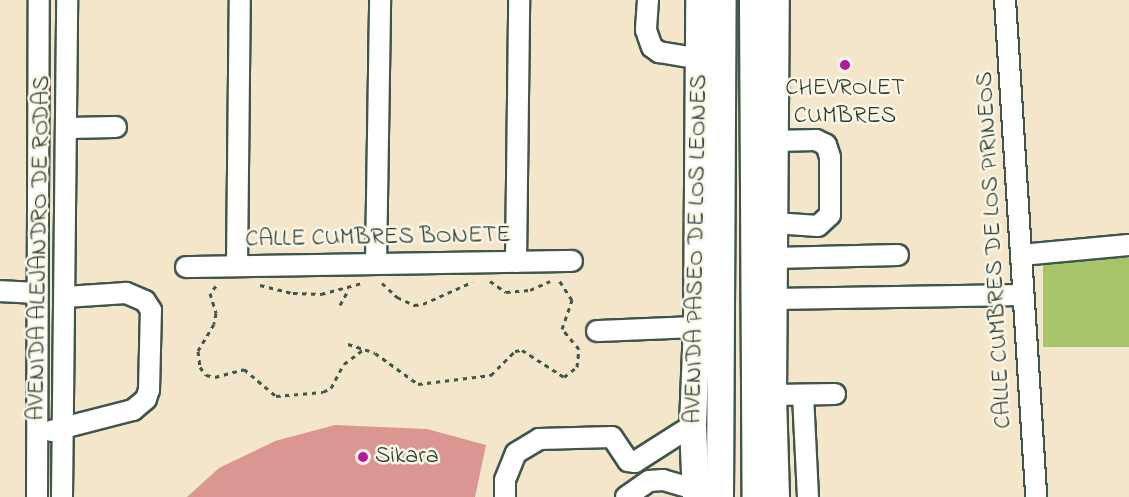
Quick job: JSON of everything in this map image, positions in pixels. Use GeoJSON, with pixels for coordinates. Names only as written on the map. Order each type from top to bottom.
{"type":"FeatureCollection","features":[{"type":"Feature","properties":{"kind":"main road","name":"AVENIDA PASEO DE LOS LEONES"},"geometry":{"type":"LineString","coordinates":[[696,493],[693,425],[698,327],[701,59],[699,0]]}},
{"type":"Feature","properties":{"kind":"main road"},"geometry":{"type":"LineString","coordinates":[[720,497],[723,0]]}},
{"type":"Feature","properties":{"kind":"main road"},"geometry":{"type":"LineString","coordinates":[[753,0],[756,497]]}},
{"type":"Feature","properties":{"kind":"main road"},"geometry":{"type":"LineString","coordinates":[[776,0],[773,299],[776,497]]}},
{"type":"Feature","properties":{"kind":"street","name":"AVENIDA ALEJANDRO DE RODAS"},"geometry":{"type":"LineString","coordinates":[[37,497],[39,0]]}},
{"type":"Feature","properties":{"kind":"street","name":"AVENIDA ALEJANDRO DE RODAS"},"geometry":{"type":"LineString","coordinates":[[62,497],[69,128],[68,0]]}},
{"type":"Feature","properties":{"kind":"street"},"geometry":{"type":"LineString","coordinates":[[237,265],[240,0]]}},
{"type":"Feature","properties":{"kind":"street"},"geometry":{"type":"LineString","coordinates":[[376,272],[380,0]]}},
{"type":"Feature","properties":{"kind":"street"},"geometry":{"type":"LineString","coordinates":[[516,262],[519,0]]}},
{"type":"Feature","properties":{"kind":"street"},"geometry":{"type":"LineString","coordinates":[[648,0],[646,30],[652,47],[659,52],[701,59]]}},
{"type":"Feature","properties":{"kind":"street","name":"CALLE CUMBRES DE LOS PIRINEOS"},"geometry":{"type":"LineString","coordinates":[[1005,0],[1036,497]]}},
{"type":"Feature","properties":{"kind":"street"},"geometry":{"type":"LineString","coordinates":[[69,128],[116,127]]}},
{"type":"Feature","properties":{"kind":"street"},"geometry":{"type":"LineString","coordinates":[[774,223],[818,226],[830,215],[830,157],[826,145],[816,140],[775,141]]}},
{"type":"Feature","properties":{"kind":"street"},"geometry":{"type":"LineString","coordinates":[[1021,255],[1129,245]]}},
{"type":"Feature","properties":{"kind":"street"},"geometry":{"type":"LineString","coordinates":[[774,258],[898,255]]}},
{"type":"Feature","properties":{"kind":"street","name":"CALLE CUMBRES BONETE"},"geometry":{"type":"LineString","coordinates":[[186,267],[237,265],[376,272],[516,262],[572,261]]}},
{"type":"Feature","properties":{"kind":"street"},"geometry":{"type":"LineString","coordinates":[[0,291],[37,293]]}},
{"type":"Feature","properties":{"kind":"street"},"geometry":{"type":"LineString","coordinates":[[37,431],[63,430],[133,410],[146,399],[151,310],[138,296],[126,293],[65,297]]}},
{"type":"Feature","properties":{"kind":"street"},"geometry":{"type":"LineString","coordinates":[[773,299],[1022,295]]}},
{"type":"Feature","properties":{"kind":"street"},"geometry":{"type":"LineString","coordinates":[[597,331],[698,327]]}},
{"type":"Feature","properties":{"kind":"street"},"geometry":{"type":"LineString","coordinates":[[773,395],[835,394]]}},
{"type":"Feature","properties":{"kind":"street"},"geometry":{"type":"LineString","coordinates":[[803,395],[808,497]]}},
{"type":"Feature","properties":{"kind":"street"},"geometry":{"type":"LineString","coordinates":[[505,497],[505,480],[516,453],[539,439],[612,437],[628,461],[635,462],[693,425]]}},
{"type":"Feature","properties":{"kind":"street"},"geometry":{"type":"LineString","coordinates":[[626,497],[649,482],[663,480],[696,493]]}},
{"type":"Feature","properties":{"kind":"path"},"geometry":{"type":"LineString","coordinates":[[376,272],[414,305],[423,304],[481,278]]}},
{"type":"Feature","properties":{"kind":"path"},"geometry":{"type":"LineString","coordinates":[[348,344],[365,348],[418,384],[491,375],[515,351],[522,350],[555,373],[564,377],[572,374],[577,367],[579,350],[562,329],[572,300],[564,284],[557,279],[530,290],[506,292],[486,277]]}},
{"type":"Feature","properties":{"kind":"path"},"geometry":{"type":"LineString","coordinates":[[255,283],[293,293],[349,289],[369,282]]}},
{"type":"Feature","properties":{"kind":"path"},"geometry":{"type":"LineString","coordinates":[[219,284],[210,293],[216,313],[214,324],[198,351],[200,367],[206,375],[214,377],[244,369],[276,396],[323,392],[331,388],[344,363],[365,348]]}},
{"type":"Feature","properties":{"kind":"path"},"geometry":{"type":"LineString","coordinates":[[340,305],[349,289]]}},
{"type":"Feature","properties":{"kind":"green space"},"geometry":{"type":"Polygon","coordinates":[[[1043,258],[1129,258],[1129,347],[1043,347],[1043,258]]]}},
{"type":"Feature","properties":{"kind":"building","name":"Sikara"},"geometry":{"type":"Polygon","coordinates":[[[335,425],[427,429],[486,445],[475,497],[187,497],[219,468],[275,441],[335,425]]]}},
{"type":"Feature","properties":{"kind":"place","name":"CHEVROLET CUMBRES"},"geometry":{"type":"Point","coordinates":[845,65]}},
{"type":"Feature","properties":{"kind":"place","name":"Sikara"},"geometry":{"type":"Point","coordinates":[363,457]}}]}
